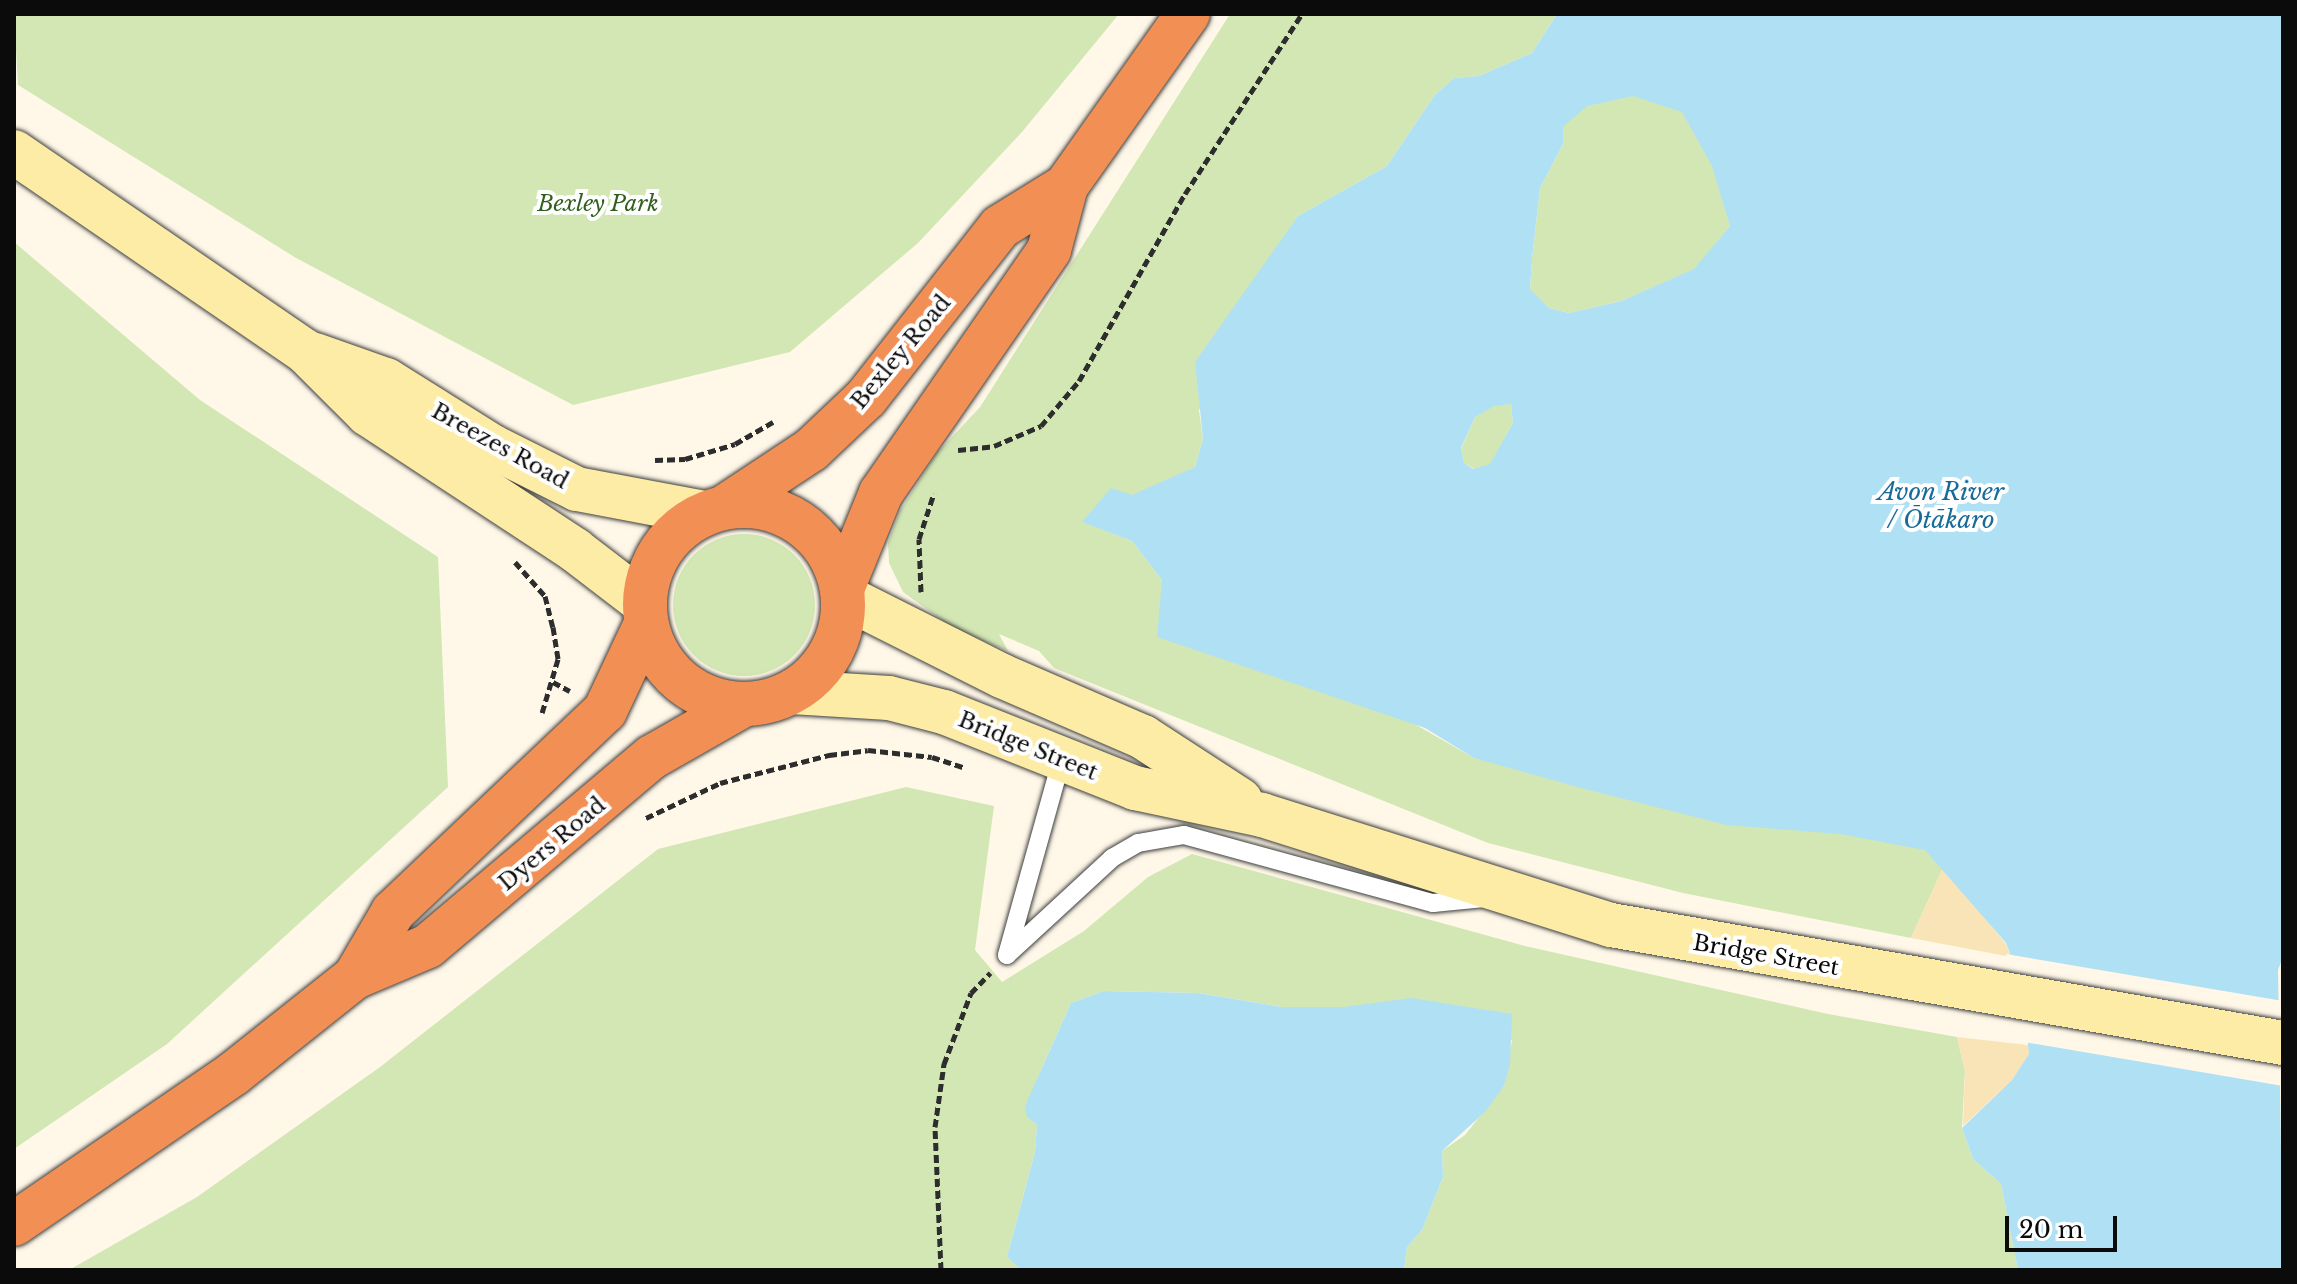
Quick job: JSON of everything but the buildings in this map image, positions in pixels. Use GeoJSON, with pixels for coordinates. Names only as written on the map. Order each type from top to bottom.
{"type":"FeatureCollection","features":[{"type":"Feature","properties":{"kind":"highway","name":"Bexley Road"},"geometry":{"type":"LineString","coordinates":[[842,593],[881,493],[1049,250],[1066,186],[1188,14]]}},
{"type":"Feature","properties":{"kind":"highway","name":"Bexley Road"},"geometry":{"type":"LineString","coordinates":[[714,510],[811,450],[866,398],[1000,227],[1066,186]]}},
{"type":"Feature","properties":{"kind":"highway"},"geometry":{"type":"LineString","coordinates":[[763,507],[800,523],[828,552],[842,593],[842,620],[831,652],[811,678],[792,692],[745,704],[701,694],[681,682],[653,645],[645,613],[661,549],[714,510],[763,507]]}},
{"type":"Feature","properties":{"kind":"highway","name":"Dyers Road"},"geometry":{"type":"LineString","coordinates":[[355,977],[393,912],[605,711],[645,613]]}},
{"type":"Feature","properties":{"kind":"highway","name":"Dyers Road"},"geometry":{"type":"LineString","coordinates":[[14,1224],[233,1074],[355,977],[428,946],[652,757],[745,704]]}},
{"type":"Feature","properties":{"kind":"main road","name":"Breezes Road"},"geometry":{"type":"LineString","coordinates":[[14,152],[305,351],[368,414],[575,550],[645,613]]}},
{"type":"Feature","properties":{"kind":"main road","name":"Breezes Road"},"geometry":{"type":"LineString","coordinates":[[305,351],[386,380],[493,447],[577,489],[714,510]]}},
{"type":"Feature","properties":{"kind":"main road","name":"Bridge Street"},"geometry":{"type":"LineString","coordinates":[[842,593],[1002,676],[1143,737],[1262,815]]}},
{"type":"Feature","properties":{"kind":"main road","name":"Bridge Street"},"geometry":{"type":"LineString","coordinates":[[792,692],[904,701],[1135,788],[1262,815],[1510,896],[1667,937],[2283,1043]]}},
{"type":"Feature","properties":{"kind":"lane"},"geometry":{"type":"LineString","coordinates":[[1007,955],[1061,761]]}},
{"type":"Feature","properties":{"kind":"lane"},"geometry":{"type":"LineString","coordinates":[[1007,955],[1112,858],[1138,843],[1184,835],[1433,903],[1510,896]]}},
{"type":"Feature","properties":{"kind":"path"},"geometry":{"type":"LineString","coordinates":[[948,462],[953,450],[994,446],[1041,426],[1079,381],[1185,194],[1302,14]]}},
{"type":"Feature","properties":{"kind":"path"},"geometry":{"type":"LineString","coordinates":[[649,460],[685,459],[735,444],[782,419]]}},
{"type":"Feature","properties":{"kind":"path"},"geometry":{"type":"LineString","coordinates":[[921,583],[917,561],[923,516],[939,484]]}},
{"type":"Feature","properties":{"kind":"path"},"geometry":{"type":"LineString","coordinates":[[545,596],[558,659],[553,682]]}},
{"type":"Feature","properties":{"kind":"path"},"geometry":{"type":"LineString","coordinates":[[686,798],[792,761],[868,750]]}},
{"type":"Feature","properties":{"kind":"path"},"geometry":{"type":"LineString","coordinates":[[941,1270],[935,1127],[944,1064],[971,993],[1007,955]]}},
{"type":"Feature","properties":{"kind":"green space","name":"Bexley Park"},"geometry":{"type":"Polygon","coordinates":[[[14,14],[1119,14],[1022,132],[918,243],[790,352],[573,405],[296,258],[18,85],[14,14]]]}},
{"type":"Feature","properties":{"kind":"green space"},"geometry":{"type":"Polygon","coordinates":[[[1230,14],[1557,14],[1532,53],[1479,76],[1454,78],[1434,96],[1387,166],[1298,216],[1199,410],[1203,439],[1195,467],[1083,522],[1132,541],[1162,580],[1474,758],[1924,849],[1943,868],[1911,938],[1683,893],[1488,843],[1054,668],[1039,651],[999,634],[1008,651],[953,628],[903,592],[889,563],[888,543],[900,511],[937,453],[980,407],[1230,14]]]}},
{"type":"Feature","properties":{"kind":"green space"},"geometry":{"type":"Polygon","coordinates":[[[1667,61],[1736,191],[1730,226],[1695,269],[1621,301],[1569,313],[1549,308],[1530,290],[1532,259],[1540,188],[1563,144],[1564,126],[1582,102],[1667,61]]]}},
{"type":"Feature","properties":{"kind":"green space"},"geometry":{"type":"Polygon","coordinates":[[[14,242],[200,400],[438,557],[448,787],[167,1044],[14,1149],[14,242]]]}},
{"type":"Feature","properties":{"kind":"green space"},"geometry":{"type":"Polygon","coordinates":[[[1511,404],[1513,423],[1490,465],[1474,469],[1464,463],[1461,449],[1475,417],[1494,405],[1511,404]]]}},
{"type":"Feature","properties":{"kind":"green space"},"geometry":{"type":"Polygon","coordinates":[[[744,534],[771,540],[794,555],[809,578],[815,605],[809,632],[794,655],[771,670],[744,676],[717,670],[694,655],[679,632],[673,605],[679,578],[694,555],[717,540],[744,534]]]}},
{"type":"Feature","properties":{"kind":"green space"},"geometry":{"type":"Polygon","coordinates":[[[906,787],[994,806],[975,950],[1002,982],[1084,931],[1148,877],[1192,854],[1525,946],[1828,1014],[1957,1037],[1965,1071],[1962,1128],[1973,1159],[2001,1184],[2018,1270],[1404,1270],[1407,1247],[1422,1230],[1443,1177],[1442,1151],[1465,1135],[1504,1086],[1512,1040],[1344,1007],[1282,1007],[1198,993],[1104,991],[1071,1003],[1041,1070],[1027,1117],[1037,1125],[1035,1152],[1007,1257],[1021,1270],[69,1270],[197,1197],[380,1067],[658,849],[906,787]]]}},
{"type":"Feature","properties":{"kind":"sand"},"geometry":{"type":"Polygon","coordinates":[[[1943,868],[2006,944],[2011,957],[1911,938],[1943,868]]]}},
{"type":"Feature","properties":{"kind":"sand"},"geometry":{"type":"Polygon","coordinates":[[[1957,1037],[2028,1045],[2029,1054],[2012,1080],[1963,1126],[1965,1071],[1957,1037]]]}},
{"type":"Feature","properties":{"kind":"water","name":"Avon River / Ōtākaro"},"geometry":{"type":"Polygon","coordinates":[[[1557,14],[2283,14],[2283,957],[2278,970],[2283,1270],[2018,1270],[2001,1184],[1973,1159],[1962,1128],[2012,1080],[2029,1054],[2022,985],[2006,943],[1925,850],[1840,834],[1727,825],[1581,788],[1474,758],[1425,728],[1157,637],[1162,580],[1132,541],[1082,522],[1111,488],[1132,495],[1195,467],[1203,439],[1195,362],[1298,216],[1387,166],[1434,96],[1454,78],[1479,76],[1532,53],[1557,14]],[[1633,96],[1587,106],[1564,126],[1563,144],[1540,188],[1532,259],[1530,289],[1549,308],[1569,313],[1621,301],[1694,269],[1730,226],[1712,166],[1682,112],[1633,96]],[[1511,404],[1494,406],[1475,417],[1461,448],[1464,463],[1473,469],[1490,464],[1513,423],[1511,404]]]}},
{"type":"Feature","properties":{"kind":"water"},"geometry":{"type":"Polygon","coordinates":[[[1104,991],[1198,993],[1282,1007],[1344,1007],[1411,998],[1512,1014],[1510,1064],[1504,1086],[1485,1112],[1442,1151],[1443,1177],[1422,1230],[1407,1247],[1404,1270],[1021,1270],[1007,1257],[1035,1152],[1037,1125],[1027,1117],[1025,1106],[1071,1003],[1104,991]]]}},
{"type":"Feature","properties":{"kind":"pier"},"geometry":{"type":"Polygon","coordinates":[[[2006,954],[2283,1001],[2283,1086],[2024,1042],[2018,986],[2006,954]]]}}]}
